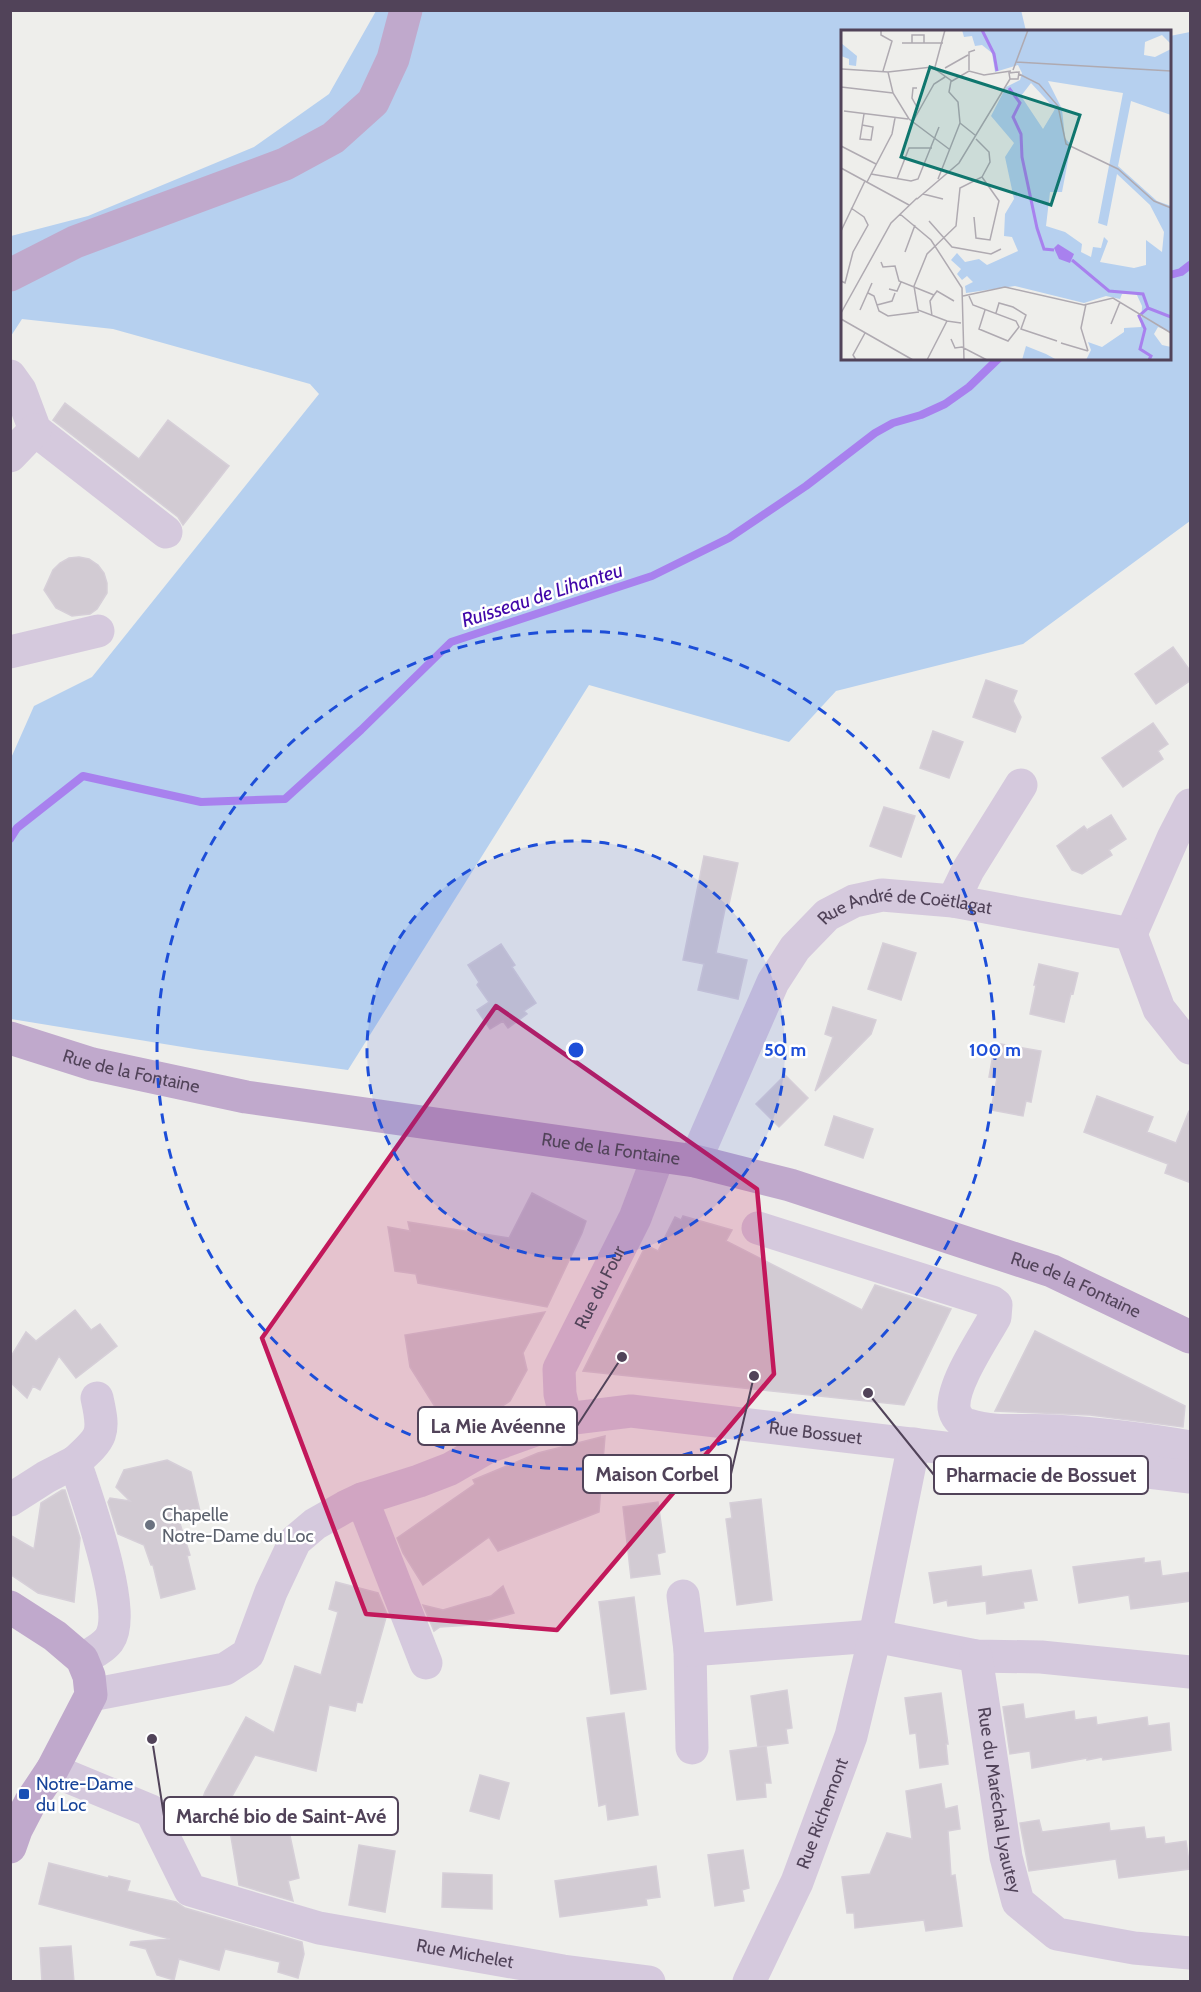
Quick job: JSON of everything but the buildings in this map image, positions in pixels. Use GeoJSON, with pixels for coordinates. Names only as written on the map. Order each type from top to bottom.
{"type":"FeatureCollection","features":[{"type":"Feature","properties":{"kind":"main road"},"geometry":{"type":"LineString","coordinates":[[10,275],[75,242],[285,164],[333,138],[373,102],[393,59],[406,10]]}},
{"type":"Feature","properties":{"kind":"main road","name":"Rue de la Fontaine"},"geometry":{"type":"LineString","coordinates":[[10,1038],[92,1064],[246,1097],[695,1161],[790,1185],[1052,1271],[1191,1337]]}},
{"type":"Feature","properties":{"kind":"main road"},"geometry":{"type":"LineString","coordinates":[[10,1607],[56,1636],[82,1659],[89,1676],[91,1695],[52,1770],[30,1803],[10,1847]]}},
{"type":"Feature","properties":{"kind":"street"},"geometry":{"type":"LineString","coordinates":[[10,376],[20,390],[35,430],[166,532]]}},
{"type":"Feature","properties":{"kind":"street"},"geometry":{"type":"LineString","coordinates":[[10,456],[35,430]]}},
{"type":"Feature","properties":{"kind":"street"},"geometry":{"type":"LineString","coordinates":[[10,652],[98,631]]}},
{"type":"Feature","properties":{"kind":"street"},"geometry":{"type":"LineString","coordinates":[[953,902],[968,870],[1021,785]]}},
{"type":"Feature","properties":{"kind":"street"},"geometry":{"type":"LineString","coordinates":[[1191,805],[1173,838],[1131,934],[1159,1009],[1191,1047]]}},
{"type":"Feature","properties":{"kind":"street","name":"Rue André de Coëtlagat"},"geometry":{"type":"LineString","coordinates":[[695,1161],[773,982],[795,948],[827,915],[854,901],[882,895],[953,902],[1131,934]]}},
{"type":"Feature","properties":{"kind":"street","name":"Rue du Four"},"geometry":{"type":"LineString","coordinates":[[566,1419],[560,1394],[559,1369],[635,1218],[658,1156]]}},
{"type":"Feature","properties":{"kind":"street"},"geometry":{"type":"LineString","coordinates":[[758,1228],[996,1305],[995,1317],[958,1384],[954,1408],[958,1418],[965,1424],[1003,1430],[1055,1431],[1157,1441],[1191,1447]]}},
{"type":"Feature","properties":{"kind":"street"},"geometry":{"type":"LineString","coordinates":[[10,1500],[75,1462],[93,1445],[102,1430],[97,1398]]}},
{"type":"Feature","properties":{"kind":"street","name":"Rue Bossuet"},"geometry":{"type":"LineString","coordinates":[[91,1695],[225,1669],[248,1654],[271,1592],[295,1541],[315,1524],[414,1473],[450,1469],[488,1447],[566,1419],[631,1411],[1191,1477]]}},
{"type":"Feature","properties":{"kind":"street","name":"Rue Richemont"},"geometry":{"type":"LineString","coordinates":[[749,1982],[797,1882],[847,1747],[874,1636],[914,1444]]}},
{"type":"Feature","properties":{"kind":"street"},"geometry":{"type":"LineString","coordinates":[[75,1462],[110,1580],[114,1605],[114,1624],[110,1639],[82,1659]]}},
{"type":"Feature","properties":{"kind":"street"},"geometry":{"type":"LineString","coordinates":[[362,1499],[426,1663]]}},
{"type":"Feature","properties":{"kind":"street"},"geometry":{"type":"LineString","coordinates":[[683,1596],[690,1650],[692,1748]]}},
{"type":"Feature","properties":{"kind":"street"},"geometry":{"type":"LineString","coordinates":[[690,1650],[874,1636],[976,1656],[1041,1656],[1191,1672]]}},
{"type":"Feature","properties":{"kind":"street","name":"Rue du Maréchal Lyautey"},"geometry":{"type":"LineString","coordinates":[[976,1656],[1006,1857],[1018,1902],[1057,1934],[1134,1948],[1191,1953]]}},
{"type":"Feature","properties":{"kind":"street","name":"Rue Michelet"},"geometry":{"type":"LineString","coordinates":[[52,1770],[151,1811],[190,1890],[320,1928],[558,1976],[649,1982]]}},
{"type":"Feature","properties":{"kind":"highlighted area"},"geometry":{"type":"Polygon","coordinates":[[[496,1006],[757,1189],[774,1374],[557,1630],[366,1614],[262,1338],[496,1006]]]}},
{"type":"Feature","properties":{"kind":"shaded area"},"geometry":{"type":"Polygon","coordinates":[[[1021,10],[1026,30],[841,30],[841,360],[1171,360],[1171,36],[1190,32],[1190,521],[1023,644],[836,691],[789,742],[589,685],[348,1070],[201,1050],[11,1019],[11,758],[34,706],[92,677],[319,394],[310,384],[113,329],[22,319],[11,336],[11,236],[88,216],[254,147],[329,94],[376,11],[1021,10]]]}},
{"type":"Feature","properties":{"kind":"waterway","name":"Ruisseau de Lihanteu"},"geometry":{"type":"LineString","coordinates":[[1171,275],[1181,272],[1190,265]]}},
{"type":"Feature","properties":{"kind":"waterway","name":"Ruisseau de Lihanteu"},"geometry":{"type":"LineString","coordinates":[[10,839],[17,828],[83,776],[201,802],[285,799],[361,730],[451,642],[652,576],[729,538],[806,486],[875,433],[893,423],[921,415],[945,404],[969,387],[997,360]]}},
{"type":"Feature","properties":{"kind":"place","name":"La Mie Avéenne"},"geometry":{"type":"Point","coordinates":[622,1357]}},
{"type":"Feature","properties":{"kind":"place","name":"Maison Corbel"},"geometry":{"type":"Point","coordinates":[754,1376]}},
{"type":"Feature","properties":{"kind":"place","name":"Pharmacie de Bossuet"},"geometry":{"type":"Point","coordinates":[868,1393]}},
{"type":"Feature","properties":{"kind":"place","name":"Chapelle Notre-Dame du Loc"},"geometry":{"type":"Point","coordinates":[150,1525]}},
{"type":"Feature","properties":{"kind":"place","name":"Marché bio de Saint-Avé"},"geometry":{"type":"Point","coordinates":[152,1739]}},
{"type":"Feature","properties":{"kind":"place","name":"Notre-Dame du Loc"},"geometry":{"type":"Point","coordinates":[24,1794]}}]}
